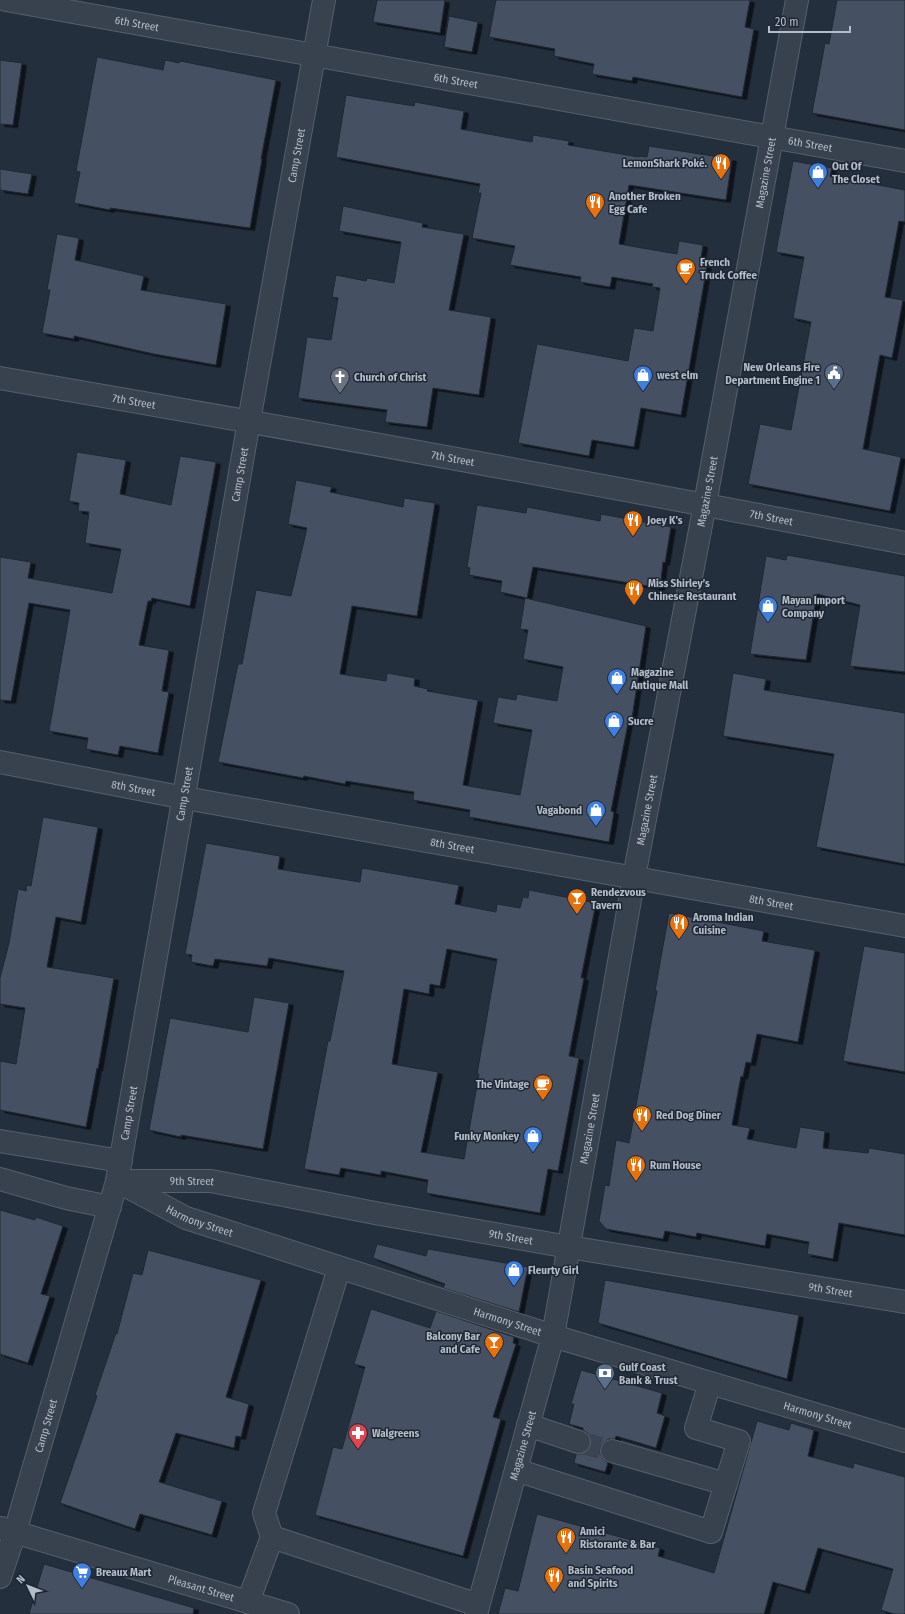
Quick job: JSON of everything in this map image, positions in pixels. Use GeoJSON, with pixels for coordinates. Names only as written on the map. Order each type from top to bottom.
{"type":"FeatureCollection","features":[{"type":"Feature","properties":{"kind":"street","name":"6th Street"},"geometry":{"type":"LineString","coordinates":[[6,0],[905,161]]}},
{"type":"Feature","properties":{"kind":"street","name":"Camp Street"},"geometry":{"type":"LineString","coordinates":[[0,1577],[7,1529],[110,1207],[119,1171],[185,798],[249,421],[324,0]]}},
{"type":"Feature","properties":{"kind":"street","name":"Magazine Street"},"geometry":{"type":"LineString","coordinates":[[477,1609],[552,1336],[634,877],[705,504],[797,0]]}},
{"type":"Feature","properties":{"kind":"street","name":"7th Street"},"geometry":{"type":"LineString","coordinates":[[0,378],[249,421],[705,504],[905,543]]}},
{"type":"Feature","properties":{"kind":"street","name":"8th Street"},"geometry":{"type":"LineString","coordinates":[[0,762],[185,798],[905,926]]}},
{"type":"Feature","properties":{"kind":"street","name":"Harmony Street"},"geometry":{"type":"LineString","coordinates":[[0,1141],[119,1171],[186,1218],[552,1336],[905,1442]]}},
{"type":"Feature","properties":{"kind":"street","name":"9th Street"},"geometry":{"type":"LineString","coordinates":[[119,1171],[211,1181],[375,1213],[569,1247],[905,1302]]}},
{"type":"Feature","properties":{"kind":"street"},"geometry":{"type":"LineString","coordinates":[[0,1179],[66,1198],[110,1207]]}},
{"type":"Feature","properties":{"kind":"street"},"geometry":{"type":"LineString","coordinates":[[248,1602],[272,1536],[264,1513],[339,1268]]}},
{"type":"Feature","properties":{"kind":"street"},"geometry":{"type":"LineString","coordinates":[[516,1470],[711,1532],[739,1441],[696,1428],[710,1383]]}},
{"type":"Feature","properties":{"kind":"street"},"geometry":{"type":"LineString","coordinates":[[528,1425],[580,1442]]}},
{"type":"Feature","properties":{"kind":"street"},"geometry":{"type":"LineString","coordinates":[[612,1451],[726,1484]]}},
{"type":"Feature","properties":{"kind":"street","name":"Pleasant Street"},"geometry":{"type":"LineString","coordinates":[[7,1529],[288,1614]]}},
{"type":"Feature","properties":{"kind":"street"},"geometry":{"type":"LineString","coordinates":[[272,1536],[477,1609]]}},
{"type":"Feature","properties":{"kind":"building"},"geometry":{"type":"Polygon","coordinates":[[[377,0],[445,0],[440,33],[373,22],[377,0]]]}},
{"type":"Feature","properties":{"kind":"building"},"geometry":{"type":"Polygon","coordinates":[[[496,0],[750,0],[745,27],[754,29],[742,97],[633,77],[632,81],[592,74],[594,64],[554,56],[555,49],[489,37],[496,0]]]}},
{"type":"Feature","properties":{"kind":"building"},"geometry":{"type":"Polygon","coordinates":[[[837,0],[905,0],[905,130],[812,113],[825,43],[829,44],[837,0]]]}},
{"type":"Feature","properties":{"kind":"building"},"geometry":{"type":"Polygon","coordinates":[[[449,16],[478,22],[472,52],[444,47],[449,16]]]}},
{"type":"Feature","properties":{"kind":"building"},"geometry":{"type":"Polygon","coordinates":[[[97,57],[163,70],[165,60],[179,63],[180,61],[276,80],[250,228],[110,208],[110,210],[74,203],[80,172],[76,171],[97,57]]]}},
{"type":"Feature","properties":{"kind":"building"},"geometry":{"type":"Polygon","coordinates":[[[0,60],[22,63],[13,125],[0,124],[0,60]]]}},
{"type":"Feature","properties":{"kind":"building"},"geometry":{"type":"Polygon","coordinates":[[[346,95],[414,106],[415,102],[464,111],[461,129],[532,142],[533,135],[569,141],[568,145],[639,157],[647,157],[649,146],[732,159],[726,200],[629,185],[619,244],[677,254],[679,241],[703,245],[700,265],[707,266],[681,415],[641,408],[634,447],[592,440],[589,456],[518,443],[537,344],[628,361],[634,328],[653,331],[660,288],[652,287],[653,284],[612,277],[610,287],[580,282],[581,277],[510,265],[515,246],[472,238],[481,193],[478,193],[480,184],[336,157],[346,95]]]}},
{"type":"Feature","properties":{"kind":"building"},"geometry":{"type":"Polygon","coordinates":[[[793,161],[832,168],[830,176],[905,190],[905,222],[899,221],[885,297],[903,300],[892,358],[880,355],[863,449],[901,457],[890,511],[748,484],[760,424],[791,430],[811,322],[793,318],[804,257],[776,252],[793,161]]]}},
{"type":"Feature","properties":{"kind":"building"},"geometry":{"type":"Polygon","coordinates":[[[0,169],[32,174],[28,194],[0,190],[0,169]]]}},
{"type":"Feature","properties":{"kind":"building"},"geometry":{"type":"Polygon","coordinates":[[[343,206],[423,223],[422,227],[464,234],[449,310],[491,317],[479,395],[433,388],[427,427],[385,422],[387,410],[298,398],[307,337],[331,340],[338,298],[332,297],[336,275],[366,281],[367,278],[394,283],[401,242],[339,231],[343,206]]]}},
{"type":"Feature","properties":{"kind":"building"},"geometry":{"type":"Polygon","coordinates":[[[57,234],[79,238],[75,260],[144,276],[141,290],[226,304],[216,365],[154,354],[74,336],[74,339],[42,333],[50,290],[47,290],[57,234]]]}},
{"type":"Feature","properties":{"kind":"building"},"geometry":{"type":"Polygon","coordinates":[[[77,452],[126,460],[120,494],[171,505],[180,456],[216,462],[190,606],[152,598],[151,601],[148,601],[139,645],[169,650],[162,691],[169,692],[158,753],[120,746],[118,755],[86,749],[88,738],[49,731],[70,610],[29,603],[11,701],[0,700],[0,557],[31,562],[28,578],[112,593],[121,549],[85,543],[89,512],[78,511],[79,503],[69,501],[77,452]]]}},
{"type":"Feature","properties":{"kind":"building"},"geometry":{"type":"Polygon","coordinates":[[[296,480],[332,487],[330,492],[403,507],[404,498],[435,503],[417,616],[352,606],[340,674],[386,681],[387,673],[415,678],[414,686],[428,689],[427,691],[478,700],[463,785],[520,795],[532,730],[493,723],[498,697],[516,700],[517,694],[557,701],[563,667],[523,659],[528,630],[520,629],[525,598],[646,626],[632,718],[629,718],[611,811],[614,812],[609,842],[469,817],[470,810],[413,800],[414,792],[346,781],[345,784],[304,776],[303,778],[218,762],[238,664],[242,664],[256,590],[291,596],[307,528],[288,524],[296,480]]]}},
{"type":"Feature","properties":{"kind":"building"},"geometry":{"type":"Polygon","coordinates":[[[477,505],[526,513],[527,507],[600,521],[601,514],[671,527],[665,563],[663,562],[660,588],[533,567],[527,598],[500,592],[502,581],[469,575],[470,568],[467,567],[477,505]]]}},
{"type":"Feature","properties":{"kind":"building"},"geometry":{"type":"Polygon","coordinates":[[[787,555],[905,576],[905,672],[850,666],[860,605],[817,594],[806,660],[750,654],[766,556],[786,560],[787,555]]]}},
{"type":"Feature","properties":{"kind":"building"},"geometry":{"type":"Polygon","coordinates":[[[733,673],[766,679],[764,690],[905,713],[905,864],[816,847],[834,754],[723,736],[733,673]]]}},
{"type":"Feature","properties":{"kind":"building"},"geometry":{"type":"Polygon","coordinates":[[[43,817],[98,827],[81,922],[56,917],[47,967],[114,978],[86,1127],[0,1110],[0,1061],[16,1064],[25,1008],[0,1004],[0,978],[9,943],[18,889],[26,891],[27,885],[31,886],[43,817]]]}},
{"type":"Feature","properties":{"kind":"building"},"geometry":{"type":"Polygon","coordinates":[[[206,843],[280,856],[278,869],[360,882],[362,868],[459,885],[455,904],[496,912],[497,904],[520,908],[523,897],[528,898],[529,890],[596,903],[581,978],[584,978],[569,1056],[579,1058],[558,1171],[548,1169],[540,1213],[426,1193],[428,1180],[381,1171],[381,1175],[341,1168],[339,1175],[304,1169],[328,1041],[330,1041],[344,971],[269,958],[267,966],[215,959],[213,966],[191,962],[192,955],[185,954],[206,843]],[[447,949],[440,986],[430,984],[429,994],[404,989],[392,1064],[438,1072],[421,1152],[464,1159],[497,959],[447,949]]]}},
{"type":"Feature","properties":{"kind":"building"},"geometry":{"type":"Polygon","coordinates":[[[669,913],[764,931],[762,941],[815,950],[798,1042],[757,1034],[751,1063],[746,1062],[743,1077],[741,1076],[732,1125],[750,1128],[747,1139],[796,1148],[800,1127],[825,1131],[823,1148],[868,1153],[869,1148],[905,1154],[905,1235],[839,1223],[833,1259],[807,1254],[809,1242],[767,1234],[765,1246],[697,1233],[696,1237],[665,1231],[663,1239],[606,1229],[599,1221],[605,1185],[609,1186],[616,1140],[629,1143],[657,991],[655,991],[669,913]]]}},
{"type":"Feature","properties":{"kind":"building"},"geometry":{"type":"Polygon","coordinates":[[[864,946],[905,953],[905,1072],[843,1061],[864,946]]]}},
{"type":"Feature","properties":{"kind":"building"},"geometry":{"type":"Polygon","coordinates":[[[254,997],[289,1003],[263,1149],[181,1135],[181,1137],[149,1130],[170,1018],[248,1032],[254,997]]]}},
{"type":"Feature","properties":{"kind":"building"},"geometry":{"type":"Polygon","coordinates":[[[0,1210],[35,1220],[36,1217],[63,1226],[41,1294],[50,1296],[28,1363],[0,1354],[0,1210]]]}},
{"type":"Feature","properties":{"kind":"building"},"geometry":{"type":"Polygon","coordinates":[[[377,1244],[426,1256],[428,1249],[528,1267],[519,1312],[443,1288],[445,1284],[373,1258],[377,1244]]]}},
{"type":"Feature","properties":{"kind":"building"},"geometry":{"type":"Polygon","coordinates":[[[148,1250],[261,1280],[226,1397],[249,1404],[241,1437],[236,1436],[234,1448],[176,1433],[159,1482],[222,1501],[212,1535],[140,1514],[135,1529],[60,1503],[97,1396],[95,1395],[116,1333],[117,1334],[133,1273],[142,1275],[148,1250]]]}},
{"type":"Feature","properties":{"kind":"building"},"geometry":{"type":"Polygon","coordinates":[[[605,1280],[799,1315],[787,1379],[598,1323],[605,1280]]]}},
{"type":"Feature","properties":{"kind":"building"},"geometry":{"type":"Polygon","coordinates":[[[371,1309],[430,1328],[436,1311],[514,1337],[513,1343],[516,1344],[493,1417],[501,1419],[463,1556],[315,1515],[333,1447],[342,1449],[365,1367],[354,1364],[371,1309]]]}},
{"type":"Feature","properties":{"kind":"building"},"geometry":{"type":"Polygon","coordinates":[[[581,1370],[662,1393],[657,1413],[665,1416],[656,1448],[616,1436],[615,1439],[609,1439],[604,1442],[600,1448],[600,1454],[608,1463],[605,1472],[574,1463],[576,1454],[587,1452],[591,1446],[591,1439],[583,1428],[569,1424],[574,1404],[571,1404],[581,1370]]]}},
{"type":"Feature","properties":{"kind":"building"},"geometry":{"type":"Polygon","coordinates":[[[757,1421],[789,1430],[791,1423],[814,1430],[808,1456],[853,1468],[854,1463],[905,1477],[905,1614],[894,1614],[881,1610],[893,1569],[818,1548],[805,1591],[773,1582],[764,1614],[498,1614],[505,1588],[518,1591],[537,1514],[660,1548],[658,1556],[714,1573],[757,1421]]]}},
{"type":"Feature","properties":{"kind":"building","name":"Breaux Mart"},"geometry":{"type":"Polygon","coordinates":[[[44,1564],[194,1608],[193,1614],[29,1614],[44,1564]]]}},
{"type":"Feature","properties":{"kind":"tunnel"},"geometry":{"type":"LineString","coordinates":[[579,1442],[612,1451]]}},
{"type":"Feature","properties":{"kind":"place","name":"LemonShark Poké."},"geometry":{"type":"Point","coordinates":[721,180]}},
{"type":"Feature","properties":{"kind":"place","name":"Out Of The Closet"},"geometry":{"type":"Point","coordinates":[818,189]}},
{"type":"Feature","properties":{"kind":"place","name":"Another Broken Egg Cafe"},"geometry":{"type":"Point","coordinates":[595,219]}},
{"type":"Feature","properties":{"kind":"place","name":"French Truck Coffee"},"geometry":{"type":"Point","coordinates":[686,285]}},
{"type":"Feature","properties":{"kind":"place","name":"New Orleans Fire Department Engine 1"},"geometry":{"type":"Point","coordinates":[834,390]}},
{"type":"Feature","properties":{"kind":"place","name":"west elm"},"geometry":{"type":"Point","coordinates":[643,392]}},
{"type":"Feature","properties":{"kind":"place","name":"Church of Christ"},"geometry":{"type":"Point","coordinates":[340,394]}},
{"type":"Feature","properties":{"kind":"place","name":"Joey K's"},"geometry":{"type":"Point","coordinates":[633,537]}},
{"type":"Feature","properties":{"kind":"place","name":"Miss Shirley’s Chinese Restaurant"},"geometry":{"type":"Point","coordinates":[634,606]}},
{"type":"Feature","properties":{"kind":"place","name":"Mayan Import Company"},"geometry":{"type":"Point","coordinates":[768,623]}},
{"type":"Feature","properties":{"kind":"place","name":"Magazine Antique Mall"},"geometry":{"type":"Point","coordinates":[617,695]}},
{"type":"Feature","properties":{"kind":"place","name":"Sucre"},"geometry":{"type":"Point","coordinates":[614,738]}},
{"type":"Feature","properties":{"kind":"place","name":"Vagabond"},"geometry":{"type":"Point","coordinates":[596,827]}},
{"type":"Feature","properties":{"kind":"place","name":"Rendezvous Tavern"},"geometry":{"type":"Point","coordinates":[577,915]}},
{"type":"Feature","properties":{"kind":"place","name":"Aroma Indian Cuisine"},"geometry":{"type":"Point","coordinates":[679,940]}},
{"type":"Feature","properties":{"kind":"place","name":"The Vintage"},"geometry":{"type":"Point","coordinates":[543,1101]}},
{"type":"Feature","properties":{"kind":"place","name":"Red Dog Diner"},"geometry":{"type":"Point","coordinates":[642,1132]}},
{"type":"Feature","properties":{"kind":"place","name":"Funky Monkey"},"geometry":{"type":"Point","coordinates":[533,1153]}},
{"type":"Feature","properties":{"kind":"place","name":"Rum House"},"geometry":{"type":"Point","coordinates":[636,1182]}},
{"type":"Feature","properties":{"kind":"place","name":"Fleurty Girl"},"geometry":{"type":"Point","coordinates":[514,1287]}},
{"type":"Feature","properties":{"kind":"place","name":"Balcony Bar and Cafe"},"geometry":{"type":"Point","coordinates":[494,1359]}},
{"type":"Feature","properties":{"kind":"place","name":"Gulf Coast Bank & Trust"},"geometry":{"type":"Point","coordinates":[605,1390]}},
{"type":"Feature","properties":{"kind":"place","name":"Walgreens"},"geometry":{"type":"Point","coordinates":[358,1450]}},
{"type":"Feature","properties":{"kind":"place","name":"Amici Ristorante & Bar"},"geometry":{"type":"Point","coordinates":[566,1554]}},
{"type":"Feature","properties":{"kind":"place","name":"Breaux Mart"},"geometry":{"type":"Point","coordinates":[82,1589]}},
{"type":"Feature","properties":{"kind":"place","name":"Basin Seafood and Spirits"},"geometry":{"type":"Point","coordinates":[554,1593]}}]}
